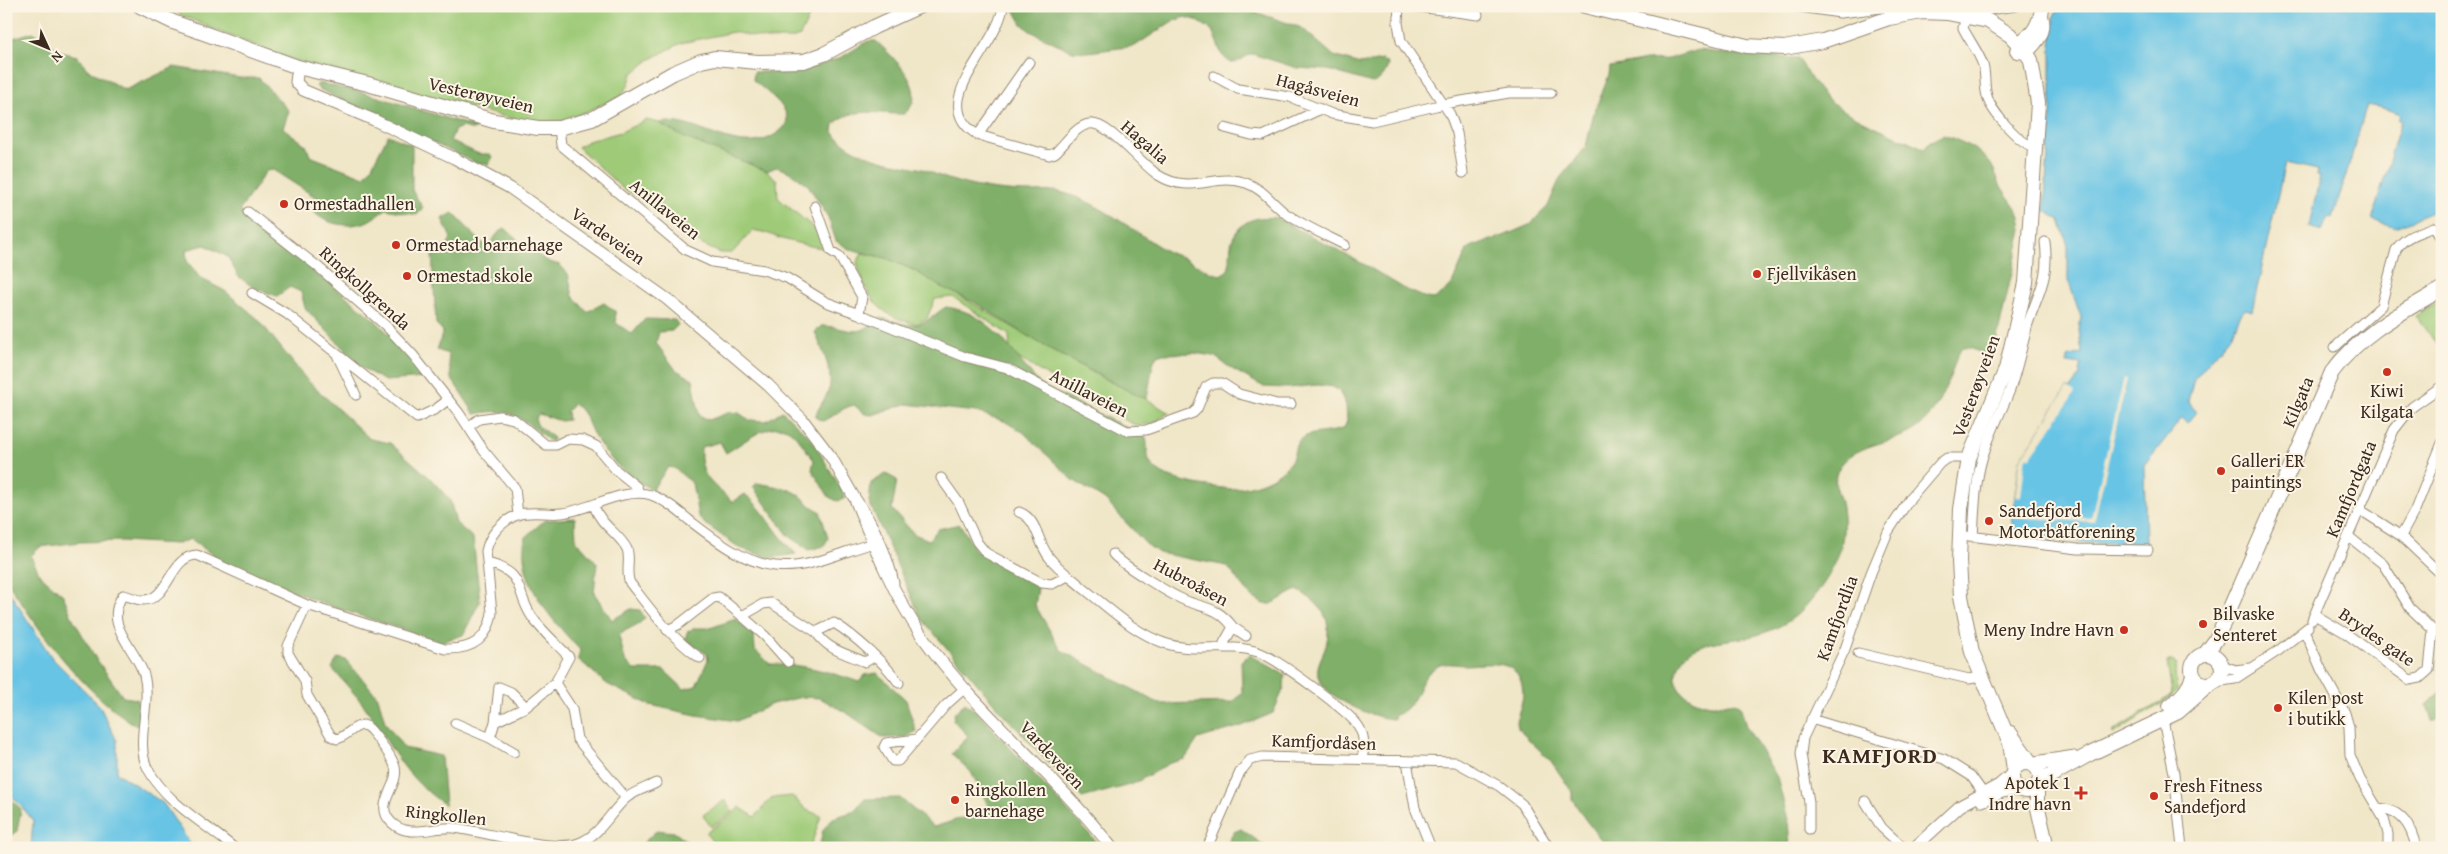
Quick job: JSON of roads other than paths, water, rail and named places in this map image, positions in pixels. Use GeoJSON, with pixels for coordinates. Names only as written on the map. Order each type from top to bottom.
{"type":"FeatureCollection","features":[{"type":"Feature","properties":{"kind":"main road","name":"Vesterøyveien"},"geometry":{"type":"LineString","coordinates":[[140,6],[173,22],[298,68],[368,84],[494,121],[538,128],[559,128],[576,125],[607,111],[673,73],[701,61],[715,58],[758,62],[804,61],[830,52],[874,27],[920,6]]}},
{"type":"Feature","properties":{"kind":"main road","name":"Vesterøyveien"},"geometry":{"type":"LineString","coordinates":[[1585,6],[1623,11],[1747,46],[1784,48],[1805,46],[1906,14],[1969,11],[1995,33],[2021,49],[2034,76],[2038,103],[2028,265],[2019,320],[2006,369],[1970,458],[1961,509],[1966,536],[1962,604],[1968,638],[1981,677],[2010,743],[2013,771]]}},
{"type":"Feature","properties":{"kind":"main road"},"geometry":{"type":"LineString","coordinates":[[2021,49],[2041,34],[2043,23],[2042,11]]}},
{"type":"Feature","properties":{"kind":"main road","name":"Kilgata"},"geometry":{"type":"LineString","coordinates":[[2408,307],[2420,295],[2442,280]]}},
{"type":"Feature","properties":{"kind":"main road","name":"Kilgata"},"geometry":{"type":"LineString","coordinates":[[2215,659],[2215,641],[2332,372],[2357,344],[2408,307],[2442,289]]}},
{"type":"Feature","properties":{"kind":"main road"},"geometry":{"type":"LineString","coordinates":[[2021,790],[2030,790],[2090,754],[2178,712],[2213,683],[2222,673],[2215,659],[2194,662],[2191,684],[2176,702],[2126,736]]}},
{"type":"Feature","properties":{"kind":"main road"},"geometry":{"type":"LineString","coordinates":[[2193,675],[2199,682],[2213,683]]}},
{"type":"Feature","properties":{"kind":"main road","name":"Vesterøyveien"},"geometry":{"type":"LineString","coordinates":[[1999,716],[2031,764]]}},
{"type":"Feature","properties":{"kind":"main road"},"geometry":{"type":"LineString","coordinates":[[2042,831],[2021,790],[2014,783],[2013,771],[2022,763],[2031,764],[2062,760],[2090,754]]}},
{"type":"Feature","properties":{"kind":"main road"},"geometry":{"type":"LineString","coordinates":[[2031,764],[2039,771],[2037,804],[2047,848]]}},
{"type":"Feature","properties":{"kind":"street","name":"Hagalia"},"geometry":{"type":"LineString","coordinates":[[1003,6],[1002,18],[996,31],[965,81],[959,96],[958,106],[962,122],[978,135],[1049,155],[1055,153],[1083,126],[1089,123],[1098,124],[1165,180],[1187,186],[1226,180],[1248,183],[1264,193],[1294,219],[1345,245]]}},
{"type":"Feature","properties":{"kind":"street"},"geometry":{"type":"LineString","coordinates":[[1399,6],[1398,23],[1401,41],[1444,104],[1457,134],[1463,173]]}},
{"type":"Feature","properties":{"kind":"street"},"geometry":{"type":"LineString","coordinates":[[1412,6],[1478,15]]}},
{"type":"Feature","properties":{"kind":"street"},"geometry":{"type":"LineString","coordinates":[[1792,6],[1840,13],[1898,6]]}},
{"type":"Feature","properties":{"kind":"street"},"geometry":{"type":"LineString","coordinates":[[2016,6],[1969,11],[1963,28],[1983,66],[1987,98],[1998,115],[2022,142],[2029,147],[2036,147]]}},
{"type":"Feature","properties":{"kind":"street"},"geometry":{"type":"LineString","coordinates":[[978,135],[1029,62]]}},
{"type":"Feature","properties":{"kind":"street","name":"Vardeveien"},"geometry":{"type":"LineString","coordinates":[[298,68],[296,82],[303,90],[374,120],[454,158],[510,188],[666,299],[768,385],[802,420],[831,457],[855,499],[873,524],[877,543],[901,603],[922,637],[965,688],[1080,810],[1112,848]]}},
{"type":"Feature","properties":{"kind":"street","name":"Hagåsveien"},"geometry":{"type":"LineString","coordinates":[[1214,76],[1238,89],[1290,97],[1332,114],[1372,121],[1444,104],[1509,93],[1552,93]]}},
{"type":"Feature","properties":{"kind":"street"},"geometry":{"type":"LineString","coordinates":[[1225,128],[1263,136],[1321,109]]}},
{"type":"Feature","properties":{"kind":"street","name":"Anillaveien"},"geometry":{"type":"LineString","coordinates":[[559,128],[561,145],[686,250],[712,262],[764,270],[787,278],[826,302],[965,357],[1006,368],[1127,432],[1146,430],[1193,413],[1197,409],[1206,387],[1213,382],[1222,383],[1239,394],[1277,404],[1292,404]]}},
{"type":"Feature","properties":{"kind":"street"},"geometry":{"type":"LineString","coordinates":[[815,206],[831,251],[839,256],[862,297],[859,314]]}},
{"type":"Feature","properties":{"kind":"street","name":"Ringkollgrenda"},"geometry":{"type":"LineString","coordinates":[[248,212],[317,266],[386,326],[413,355],[515,488],[518,515]]}},
{"type":"Feature","properties":{"kind":"street"},"geometry":{"type":"LineString","coordinates":[[2434,227],[2442,234]]}},
{"type":"Feature","properties":{"kind":"street"},"geometry":{"type":"LineString","coordinates":[[2434,227],[2442,240]]}},
{"type":"Feature","properties":{"kind":"street"},"geometry":{"type":"LineString","coordinates":[[2335,347],[2381,306],[2396,250],[2400,244],[2434,227]]}},
{"type":"Feature","properties":{"kind":"street"},"geometry":{"type":"LineString","coordinates":[[2045,242],[2043,286],[2028,326],[2010,390],[1991,434],[1980,466],[1966,536],[2078,549],[2148,550]]}},
{"type":"Feature","properties":{"kind":"street"},"geometry":{"type":"LineString","coordinates":[[252,293],[287,314],[417,418],[436,409],[448,400]]}},
{"type":"Feature","properties":{"kind":"street"},"geometry":{"type":"LineString","coordinates":[[336,354],[356,395]]}},
{"type":"Feature","properties":{"kind":"street","name":"Kamfjordgata"},"geometry":{"type":"LineString","coordinates":[[2310,623],[2394,430],[2412,407],[2442,386]]}},
{"type":"Feature","properties":{"kind":"street"},"geometry":{"type":"LineString","coordinates":[[468,427],[479,419],[500,416],[514,419],[546,444],[556,445],[568,439],[583,440],[596,446],[616,470],[637,488],[639,493]]}},
{"type":"Feature","properties":{"kind":"street"},"geometry":{"type":"LineString","coordinates":[[2401,536],[2415,510],[2442,443]]}},
{"type":"Feature","properties":{"kind":"street","name":"Kamfjordlia"},"geometry":{"type":"LineString","coordinates":[[1809,829],[1809,802],[1801,754],[1803,738],[1845,648],[1870,573],[1888,532],[1911,497],[1940,463],[1947,458],[1970,458]]}},
{"type":"Feature","properties":{"kind":"street"},"geometry":{"type":"LineString","coordinates":[[941,478],[959,503],[977,542],[986,553],[1042,583],[1052,584],[1068,576]]}},
{"type":"Feature","properties":{"kind":"street"},"geometry":{"type":"LineString","coordinates":[[234,848],[186,812],[157,781],[144,757],[146,684],[143,672],[120,635],[117,612],[119,600],[123,595],[141,601],[149,599],[166,584],[174,568],[192,555],[197,555],[307,605],[445,649],[460,649],[481,639],[491,621],[492,613],[486,551],[492,535],[508,520],[518,515],[526,513],[560,514],[639,493],[650,495],[672,506],[727,548],[741,556],[775,566],[802,566],[877,543]]}},
{"type":"Feature","properties":{"kind":"street"},"geometry":{"type":"LineString","coordinates":[[594,506],[599,519],[626,546],[628,553],[626,574],[630,583],[667,630],[700,658]]}},
{"type":"Feature","properties":{"kind":"street"},"geometry":{"type":"LineString","coordinates":[[2360,509],[2401,536],[2442,575]]}},
{"type":"Feature","properties":{"kind":"street"},"geometry":{"type":"LineString","coordinates":[[1018,512],[1031,519],[1049,558],[1068,576],[1142,634],[1167,644],[1184,648],[1224,648],[1257,652],[1268,656],[1348,714],[1362,732],[1364,748],[1361,759]]}},
{"type":"Feature","properties":{"kind":"street","name":"Brydes gate"},"geometry":{"type":"LineString","coordinates":[[2310,623],[2344,632],[2410,680],[2420,678],[2429,670],[2433,636],[2431,626],[2410,608],[2383,564],[2348,536]]}},
{"type":"Feature","properties":{"kind":"street","name":"Hubroåsen"},"geometry":{"type":"LineString","coordinates":[[1113,554],[1172,594],[1216,610],[1233,627],[1224,643],[1224,648]]}},
{"type":"Feature","properties":{"kind":"street"},"geometry":{"type":"LineString","coordinates":[[488,563],[504,568],[513,574],[533,618],[569,657],[555,684],[526,707],[495,722]]}},
{"type":"Feature","properties":{"kind":"street"},"geometry":{"type":"LineString","coordinates":[[667,630],[678,625],[713,598],[720,597],[765,636],[788,662]]}},
{"type":"Feature","properties":{"kind":"street"},"geometry":{"type":"LineString","coordinates":[[742,616],[763,604],[771,603],[816,632],[822,643],[829,647],[865,662],[874,657]]}},
{"type":"Feature","properties":{"kind":"street","name":"Ringkollen"},"geometry":{"type":"LineString","coordinates":[[307,605],[288,646],[288,654],[305,680],[307,695],[331,736],[337,739],[364,725],[370,729],[389,755],[395,767],[395,775],[384,801],[384,807],[386,816],[398,828],[409,831],[453,828],[538,843],[577,844],[604,824],[626,798],[656,783]]}},
{"type":"Feature","properties":{"kind":"street"},"geometry":{"type":"LineString","coordinates":[[816,632],[834,623],[849,632],[899,683]]}},
{"type":"Feature","properties":{"kind":"street"},"geometry":{"type":"LineString","coordinates":[[2213,683],[2235,679],[2254,668],[2310,623],[2321,669],[2345,713],[2349,727],[2350,755],[2360,779],[2378,808],[2388,834],[2388,848]]}},
{"type":"Feature","properties":{"kind":"street"},"geometry":{"type":"LineString","coordinates":[[1233,627],[1246,636]]}},
{"type":"Feature","properties":{"kind":"street"},"geometry":{"type":"LineString","coordinates":[[1858,653],[1968,678],[1981,677]]}},
{"type":"Feature","properties":{"kind":"street"},"geometry":{"type":"LineString","coordinates":[[2215,659],[2235,670],[2254,668]]}},
{"type":"Feature","properties":{"kind":"street"},"geometry":{"type":"LineString","coordinates":[[555,684],[572,709],[576,739],[626,798]]}},
{"type":"Feature","properties":{"kind":"street"},"geometry":{"type":"LineString","coordinates":[[490,738],[495,722],[500,687],[511,692],[526,707]]}},
{"type":"Feature","properties":{"kind":"street"},"geometry":{"type":"LineString","coordinates":[[917,739],[946,705],[965,688]]}},
{"type":"Feature","properties":{"kind":"street"},"geometry":{"type":"LineString","coordinates":[[1811,718],[1944,759],[1971,776],[1985,795]]}},
{"type":"Feature","properties":{"kind":"street"},"geometry":{"type":"LineString","coordinates":[[2163,720],[2174,773],[2182,848]]}},
{"type":"Feature","properties":{"kind":"street"},"geometry":{"type":"LineString","coordinates":[[455,723],[490,738],[514,752]]}},
{"type":"Feature","properties":{"kind":"street","name":"Kamfjordåsen"},"geometry":{"type":"LineString","coordinates":[[1207,848],[1240,772],[1250,760],[1264,756],[1406,761],[1446,760],[1456,762],[1477,772],[1522,804],[1549,848]]}},
{"type":"Feature","properties":{"kind":"street"},"geometry":{"type":"LineString","coordinates":[[1406,761],[1415,808],[1431,848]]}},
{"type":"Feature","properties":{"kind":"street"},"geometry":{"type":"LineString","coordinates":[[1914,848],[1938,825],[1954,814],[1964,811],[1999,785],[2013,771]]}},
{"type":"Feature","properties":{"kind":"street"},"geometry":{"type":"LineString","coordinates":[[1985,795],[2021,790]]}},
{"type":"Feature","properties":{"kind":"street"},"geometry":{"type":"LineString","coordinates":[[1865,801],[1882,828],[1904,848]]}},
{"type":"Feature","properties":{"kind":"street"},"geometry":{"type":"LineString","coordinates":[[2378,808],[2391,810],[2406,822],[2413,835],[2416,848]]}},
{"type":"Feature","properties":{"kind":"water"},"geometry":{"type":"Polygon","coordinates":[[[2064,6],[2442,6],[2442,203],[2439,209],[2396,227],[2372,220],[2401,120],[2398,119],[2400,114],[2388,109],[2367,105],[2333,218],[2328,217],[2322,231],[2309,227],[2320,176],[2317,175],[2318,170],[2285,163],[2252,311],[2246,309],[2241,314],[2230,337],[2194,379],[2188,401],[2196,412],[2187,423],[2182,418],[2144,466],[2146,543],[2088,543],[2015,534],[2012,517],[2020,460],[2067,388],[2070,389],[2081,374],[2079,372],[2081,365],[2067,363],[2067,357],[2082,353],[2079,330],[2081,317],[2068,280],[2068,246],[2060,220],[2044,210],[2051,112],[2051,45],[2055,13],[2064,6]]]}},
{"type":"Feature","properties":{"kind":"water"},"geometry":{"type":"Polygon","coordinates":[[[6,587],[52,658],[99,705],[117,741],[117,773],[163,803],[193,848],[31,848],[33,820],[6,789],[6,587]]]}},
{"type":"Feature","properties":{"kind":"place","name":"Ormestadhallen"},"geometry":{"type":"Point","coordinates":[284,204]}},
{"type":"Feature","properties":{"kind":"place","name":"Ormestad barnehage"},"geometry":{"type":"Point","coordinates":[396,245]}},
{"type":"Feature","properties":{"kind":"place","name":"Fjellvikåsen"},"geometry":{"type":"Point","coordinates":[1757,274]}},
{"type":"Feature","properties":{"kind":"place","name":"Ormestad skole"},"geometry":{"type":"Point","coordinates":[407,276]}},
{"type":"Feature","properties":{"kind":"place","name":"Kiwi Kilgata"},"geometry":{"type":"Point","coordinates":[2387,372]}},
{"type":"Feature","properties":{"kind":"place","name":"Galleri ER paintings"},"geometry":{"type":"Point","coordinates":[2221,471]}},
{"type":"Feature","properties":{"kind":"place","name":"Sandefjord Motorbåtforening"},"geometry":{"type":"Point","coordinates":[1989,521]}},
{"type":"Feature","properties":{"kind":"place","name":"Bilvaske Senteret"},"geometry":{"type":"Point","coordinates":[2203,624]}},
{"type":"Feature","properties":{"kind":"place","name":"Meny Indre Havn"},"geometry":{"type":"Point","coordinates":[2124,630]}},
{"type":"Feature","properties":{"kind":"place","name":"Kilen post i butikk"},"geometry":{"type":"Point","coordinates":[2278,708]}},
{"type":"Feature","properties":{"kind":"place","name":"Apotek 1 Indre havn"},"geometry":{"type":"Point","coordinates":[2081,793]}},
{"type":"Feature","properties":{"kind":"place","name":"Fresh Fitness Sandefjord"},"geometry":{"type":"Point","coordinates":[2154,796]}},
{"type":"Feature","properties":{"kind":"place","name":"Ringkollen barnehage"},"geometry":{"type":"Point","coordinates":[955,800]}},
{"type":"Feature","properties":{"kind":"district","name":"KAMFJORD"},"geometry":{"type":"Point","coordinates":[1880,755]}}]}
